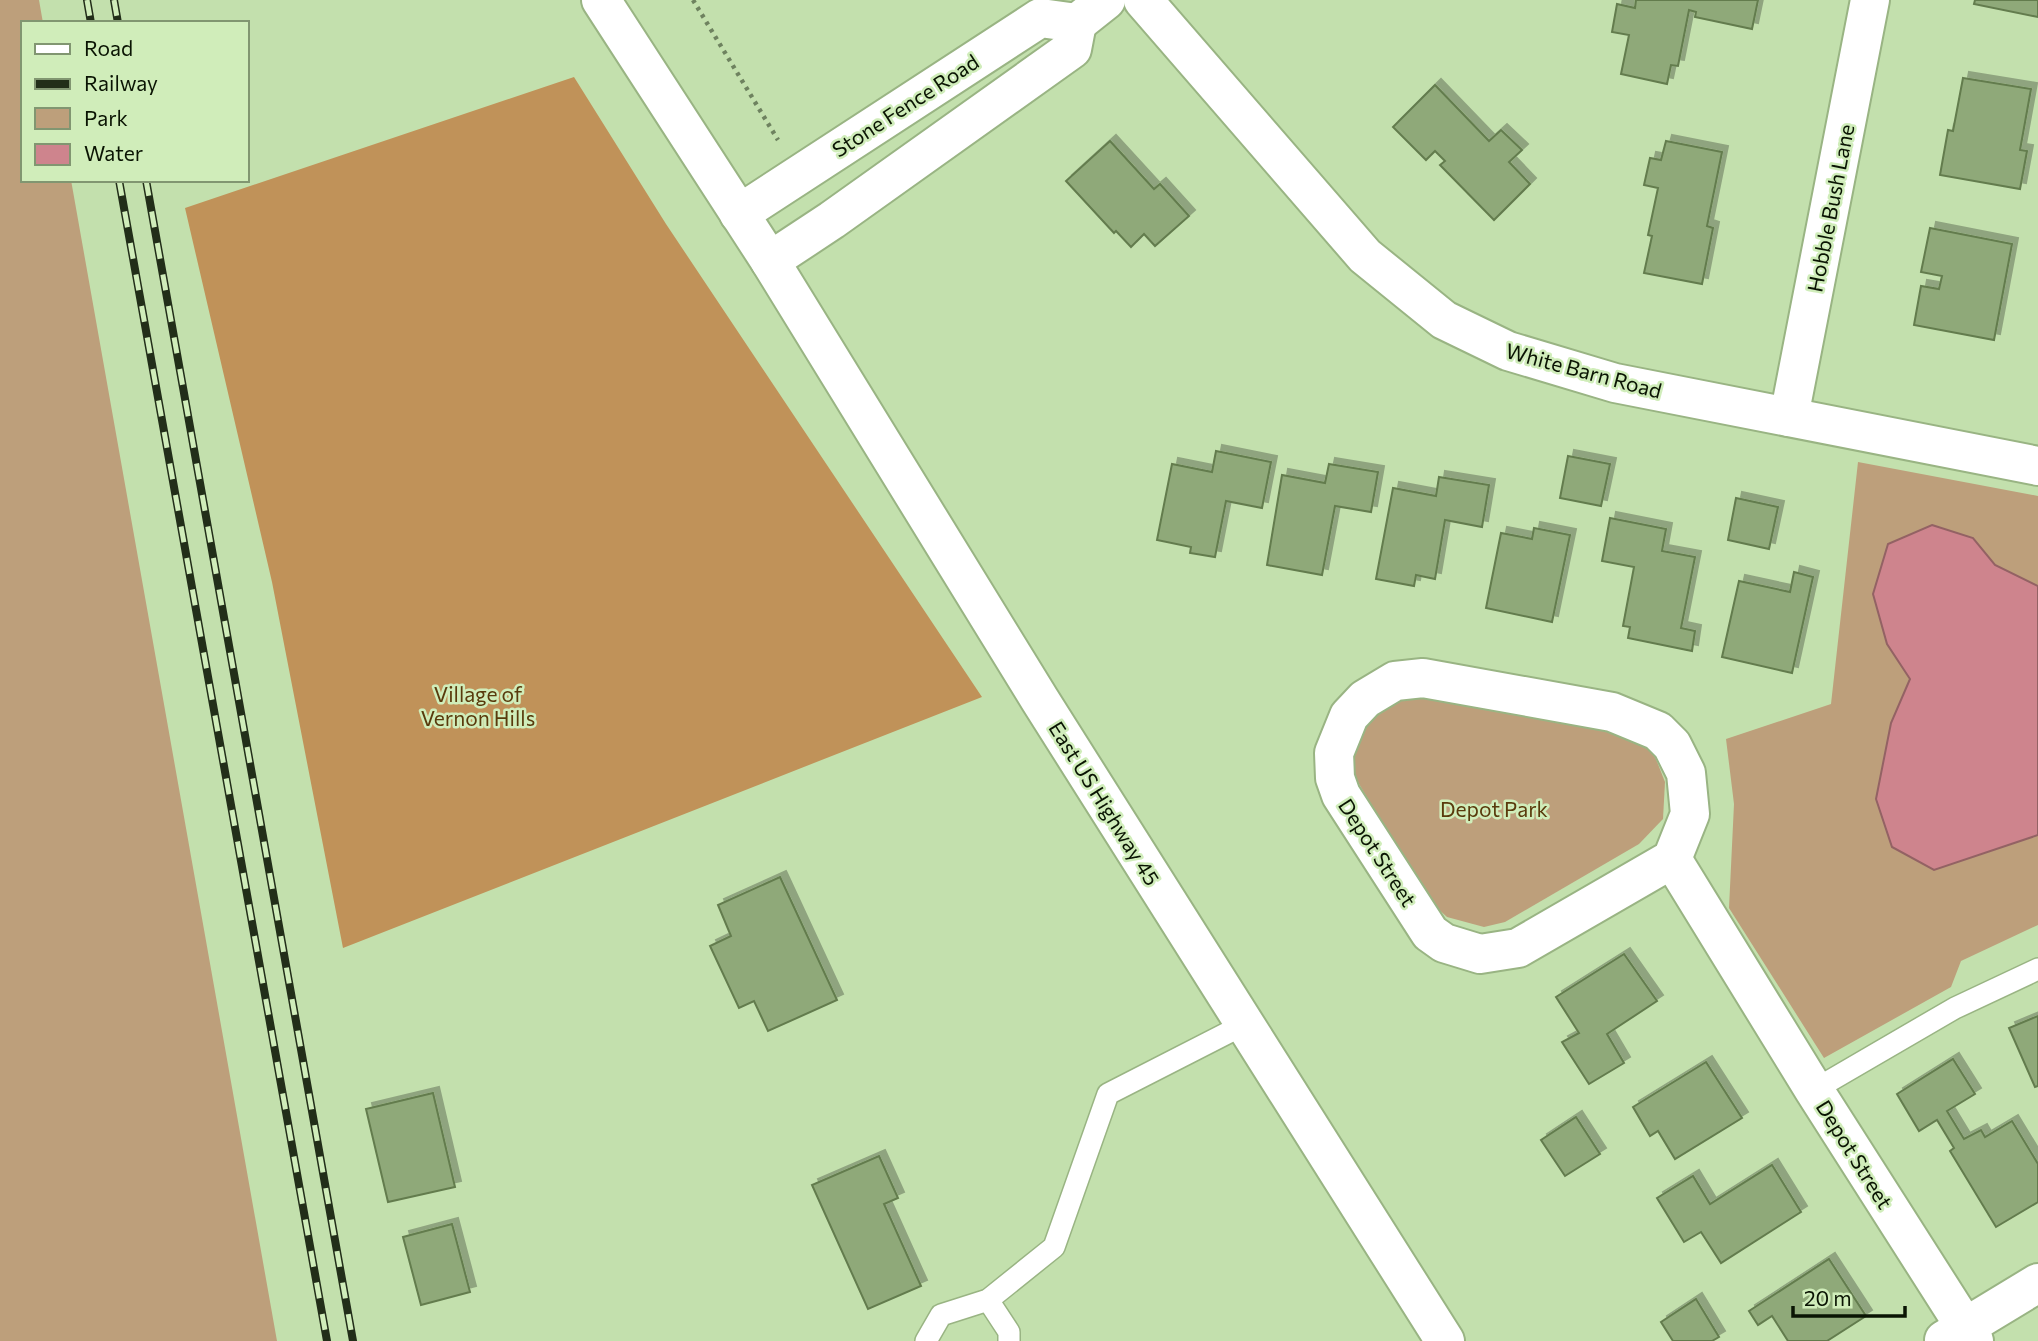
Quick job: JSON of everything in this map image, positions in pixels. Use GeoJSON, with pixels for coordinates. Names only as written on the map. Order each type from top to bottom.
{"type":"FeatureCollection","features":[{"type":"Feature","properties":{"kind":"street","name":"East US Highway 45"},"geometry":{"type":"LineString","coordinates":[[601,0],[770,261],[1040,700],[1445,1341]]}},
{"type":"Feature","properties":{"kind":"street","name":"White Barn Road"},"geometry":{"type":"LineString","coordinates":[[1143,0],[1365,256],[1444,320],[1508,351],[1615,383],[2038,466]]}},
{"type":"Feature","properties":{"kind":"street","name":"Hobble Bush Lane"},"geometry":{"type":"LineString","coordinates":[[1789,417],[1870,0]]}},
{"type":"Feature","properties":{"kind":"street","name":"Stone Fence Road"},"geometry":{"type":"LineString","coordinates":[[739,214],[1040,18],[1092,11]]}},
{"type":"Feature","properties":{"kind":"street","name":"Stone Fence Road"},"geometry":{"type":"LineString","coordinates":[[770,261],[1072,49],[1092,11]]}},
{"type":"Feature","properties":{"kind":"street","name":"Depot Street"},"geometry":{"type":"LineString","coordinates":[[1423,678],[1612,712],[1658,731],[1672,745],[1686,773],[1690,814],[1672,859],[1518,948],[1480,954],[1444,943],[1430,933],[1341,795],[1335,778],[1334,752],[1349,716],[1365,699],[1395,681],[1423,678]]}},
{"type":"Feature","properties":{"kind":"street","name":"Depot Street"},"geometry":{"type":"LineString","coordinates":[[1672,859],[1814,1090],[1960,1336]]}},
{"type":"Feature","properties":{"kind":"street"},"geometry":{"type":"LineString","coordinates":[[1960,1336],[2038,1283]]}},
{"type":"Feature","properties":{"kind":"lane"},"geometry":{"type":"LineString","coordinates":[[1814,1090],[1955,1008],[2038,970]]}},
{"type":"Feature","properties":{"kind":"lane"},"geometry":{"type":"LineString","coordinates":[[926,1341],[941,1315],[988,1300],[1054,1247],[1108,1094],[1245,1024]]}},
{"type":"Feature","properties":{"kind":"lane"},"geometry":{"type":"LineString","coordinates":[[988,1300],[1009,1332],[1009,1341]]}},
{"type":"Feature","properties":{"kind":"path"},"geometry":{"type":"LineString","coordinates":[[693,0],[778,139]]}},
{"type":"Feature","properties":{"kind":"green space"},"geometry":{"type":"Polygon","coordinates":[[[0,0],[39,0],[43,21],[21,21],[21,182],[71,182],[277,1341],[0,1341],[0,0]]]}},
{"type":"Feature","properties":{"kind":"green space","name":"Village of Vernon Hills"},"geometry":{"type":"Polygon","coordinates":[[[574,77],[666,224],[982,697],[343,948],[272,582],[185,208],[574,77]]]}},
{"type":"Feature","properties":{"kind":"green space"},"geometry":{"type":"Polygon","coordinates":[[[1858,462],[2038,496],[2038,925],[1961,961],[1951,987],[1824,1058],[1729,908],[1734,804],[1726,739],[1831,704],[1858,462]]]}},
{"type":"Feature","properties":{"kind":"green space","name":"Depot Park"},"geometry":{"type":"Polygon","coordinates":[[[1421,689],[1641,735],[1656,759],[1665,782],[1663,819],[1639,844],[1505,922],[1484,927],[1447,917],[1424,896],[1351,770],[1355,725],[1421,689]]]}},
{"type":"Feature","properties":{"kind":"water"},"geometry":{"type":"Polygon","coordinates":[[[1932,525],[1973,538],[1995,565],[2038,586],[2038,835],[1934,870],[1892,847],[1876,799],[1891,723],[1910,679],[1887,644],[1873,594],[1888,544],[1932,525]]]}},
{"type":"Feature","properties":{"kind":"building"},"geometry":{"type":"Polygon","coordinates":[[[1636,0],[1758,0],[1752,29],[1695,17],[1696,12],[1689,10],[1678,66],[1671,65],[1667,84],[1621,74],[1629,35],[1612,32],[1617,4],[1635,8],[1636,0]]]}},
{"type":"Feature","properties":{"kind":"building"},"geometry":{"type":"Polygon","coordinates":[[[1975,0],[2038,0],[2038,17],[1974,4],[1975,0]]]}},
{"type":"Feature","properties":{"kind":"building"},"geometry":{"type":"Polygon","coordinates":[[[1963,78],[2031,89],[2020,150],[2027,151],[2020,189],[1940,175],[1948,130],[1953,131],[1963,78]]]}},
{"type":"Feature","properties":{"kind":"building"},"geometry":{"type":"Polygon","coordinates":[[[1435,85],[1489,141],[1501,130],[1522,150],[1509,162],[1530,184],[1494,220],[1440,165],[1445,161],[1435,151],[1426,160],[1393,127],[1435,85]]]}},
{"type":"Feature","properties":{"kind":"building"},"geometry":{"type":"Polygon","coordinates":[[[1110,141],[1154,189],[1160,184],[1189,216],[1155,246],[1144,234],[1131,247],[1116,231],[1114,233],[1066,181],[1110,141]]]}},
{"type":"Feature","properties":{"kind":"building"},"geometry":{"type":"Polygon","coordinates":[[[1666,141],[1722,152],[1707,226],[1713,228],[1702,284],[1644,273],[1652,236],[1648,235],[1658,188],[1644,185],[1650,158],[1661,160],[1666,141]]]}},
{"type":"Feature","properties":{"kind":"building"},"geometry":{"type":"Polygon","coordinates":[[[1930,228],[2012,244],[1994,340],[1914,325],[1921,286],[1939,289],[1942,276],[1921,272],[1930,228]]]}},
{"type":"Feature","properties":{"kind":"building"},"geometry":{"type":"Polygon","coordinates":[[[1216,451],[1271,462],[1262,508],[1226,501],[1215,557],[1190,553],[1191,547],[1157,540],[1172,464],[1212,472],[1216,451]]]}},
{"type":"Feature","properties":{"kind":"building"},"geometry":{"type":"Polygon","coordinates":[[[1568,456],[1610,464],[1601,506],[1560,498],[1568,456]]]}},
{"type":"Feature","properties":{"kind":"building"},"geometry":{"type":"Polygon","coordinates":[[[1329,464],[1378,472],[1371,512],[1335,506],[1322,575],[1267,565],[1282,475],[1325,483],[1329,464]]]}},
{"type":"Feature","properties":{"kind":"building"},"geometry":{"type":"Polygon","coordinates":[[[1439,477],[1489,485],[1482,527],[1445,520],[1435,579],[1416,575],[1414,586],[1376,579],[1393,488],[1436,496],[1439,477]]]}},
{"type":"Feature","properties":{"kind":"building"},"geometry":{"type":"Polygon","coordinates":[[[1736,498],[1778,507],[1769,549],[1728,540],[1736,498]]]}},
{"type":"Feature","properties":{"kind":"building"},"geometry":{"type":"Polygon","coordinates":[[[1610,518],[1666,529],[1662,551],[1695,557],[1681,628],[1695,631],[1692,651],[1628,638],[1630,627],[1623,626],[1634,567],[1602,561],[1610,518]]]}},
{"type":"Feature","properties":{"kind":"building"},"geometry":{"type":"Polygon","coordinates":[[[1534,528],[1570,535],[1552,622],[1486,608],[1501,533],[1532,539],[1534,528]]]}},
{"type":"Feature","properties":{"kind":"building"},"geometry":{"type":"Polygon","coordinates":[[[1794,572],[1813,577],[1792,673],[1722,657],[1739,581],[1790,592],[1794,572]]]}},
{"type":"Feature","properties":{"kind":"building"},"geometry":{"type":"Polygon","coordinates":[[[780,877],[837,1000],[768,1031],[754,1001],[739,1008],[710,946],[731,936],[718,905],[780,877]]]}},
{"type":"Feature","properties":{"kind":"building"},"geometry":{"type":"Polygon","coordinates":[[[1624,954],[1657,1001],[1607,1034],[1624,1063],[1589,1084],[1562,1042],[1579,1033],[1556,997],[1624,954]]]}},
{"type":"Feature","properties":{"kind":"building"},"geometry":{"type":"Polygon","coordinates":[[[2038,1016],[2038,1086],[2035,1087],[2009,1028],[2038,1016]]]}},
{"type":"Feature","properties":{"kind":"building"},"geometry":{"type":"Polygon","coordinates":[[[1953,1059],[1975,1094],[1947,1111],[1964,1139],[1981,1130],[1985,1137],[2012,1121],[2038,1164],[2038,1202],[1996,1227],[1950,1151],[1954,1148],[1937,1120],[1919,1131],[1897,1094],[1953,1059]]]}},
{"type":"Feature","properties":{"kind":"building"},"geometry":{"type":"Polygon","coordinates":[[[1706,1062],[1742,1118],[1675,1159],[1658,1131],[1650,1136],[1633,1107],[1706,1062]]]}},
{"type":"Feature","properties":{"kind":"building"},"geometry":{"type":"Polygon","coordinates":[[[433,1093],[455,1187],[388,1202],[366,1109],[433,1093]]]}},
{"type":"Feature","properties":{"kind":"building"},"geometry":{"type":"Polygon","coordinates":[[[1576,1117],[1600,1154],[1565,1176],[1541,1140],[1576,1117]]]}},
{"type":"Feature","properties":{"kind":"building"},"geometry":{"type":"Polygon","coordinates":[[[879,1156],[898,1198],[884,1204],[921,1286],[868,1309],[812,1185],[879,1156]]]}},
{"type":"Feature","properties":{"kind":"building"},"geometry":{"type":"Polygon","coordinates":[[[1772,1165],[1801,1212],[1721,1263],[1701,1232],[1684,1242],[1657,1198],[1693,1176],[1710,1204],[1772,1165]]]}},
{"type":"Feature","properties":{"kind":"building"},"geometry":{"type":"Polygon","coordinates":[[[452,1224],[470,1292],[421,1305],[403,1237],[452,1224]]]}},
{"type":"Feature","properties":{"kind":"building"},"geometry":{"type":"Polygon","coordinates":[[[1829,1259],[1866,1316],[1827,1341],[1788,1341],[1772,1316],[1758,1325],[1749,1311],[1829,1259]]]}},
{"type":"Feature","properties":{"kind":"building"},"geometry":{"type":"Polygon","coordinates":[[[1696,1299],[1719,1337],[1712,1341],[1673,1341],[1661,1322],[1696,1299]]]}},
{"type":"Feature","properties":{"kind":"railway"},"geometry":{"type":"LineString","coordinates":[[87,0],[91,21]]}},
{"type":"Feature","properties":{"kind":"railway"},"geometry":{"type":"LineString","coordinates":[[114,0],[118,21]]}},
{"type":"Feature","properties":{"kind":"railway"},"geometry":{"type":"LineString","coordinates":[[119,182],[327,1341]]}},
{"type":"Feature","properties":{"kind":"railway"},"geometry":{"type":"LineString","coordinates":[[146,182],[353,1341]]}}]}
